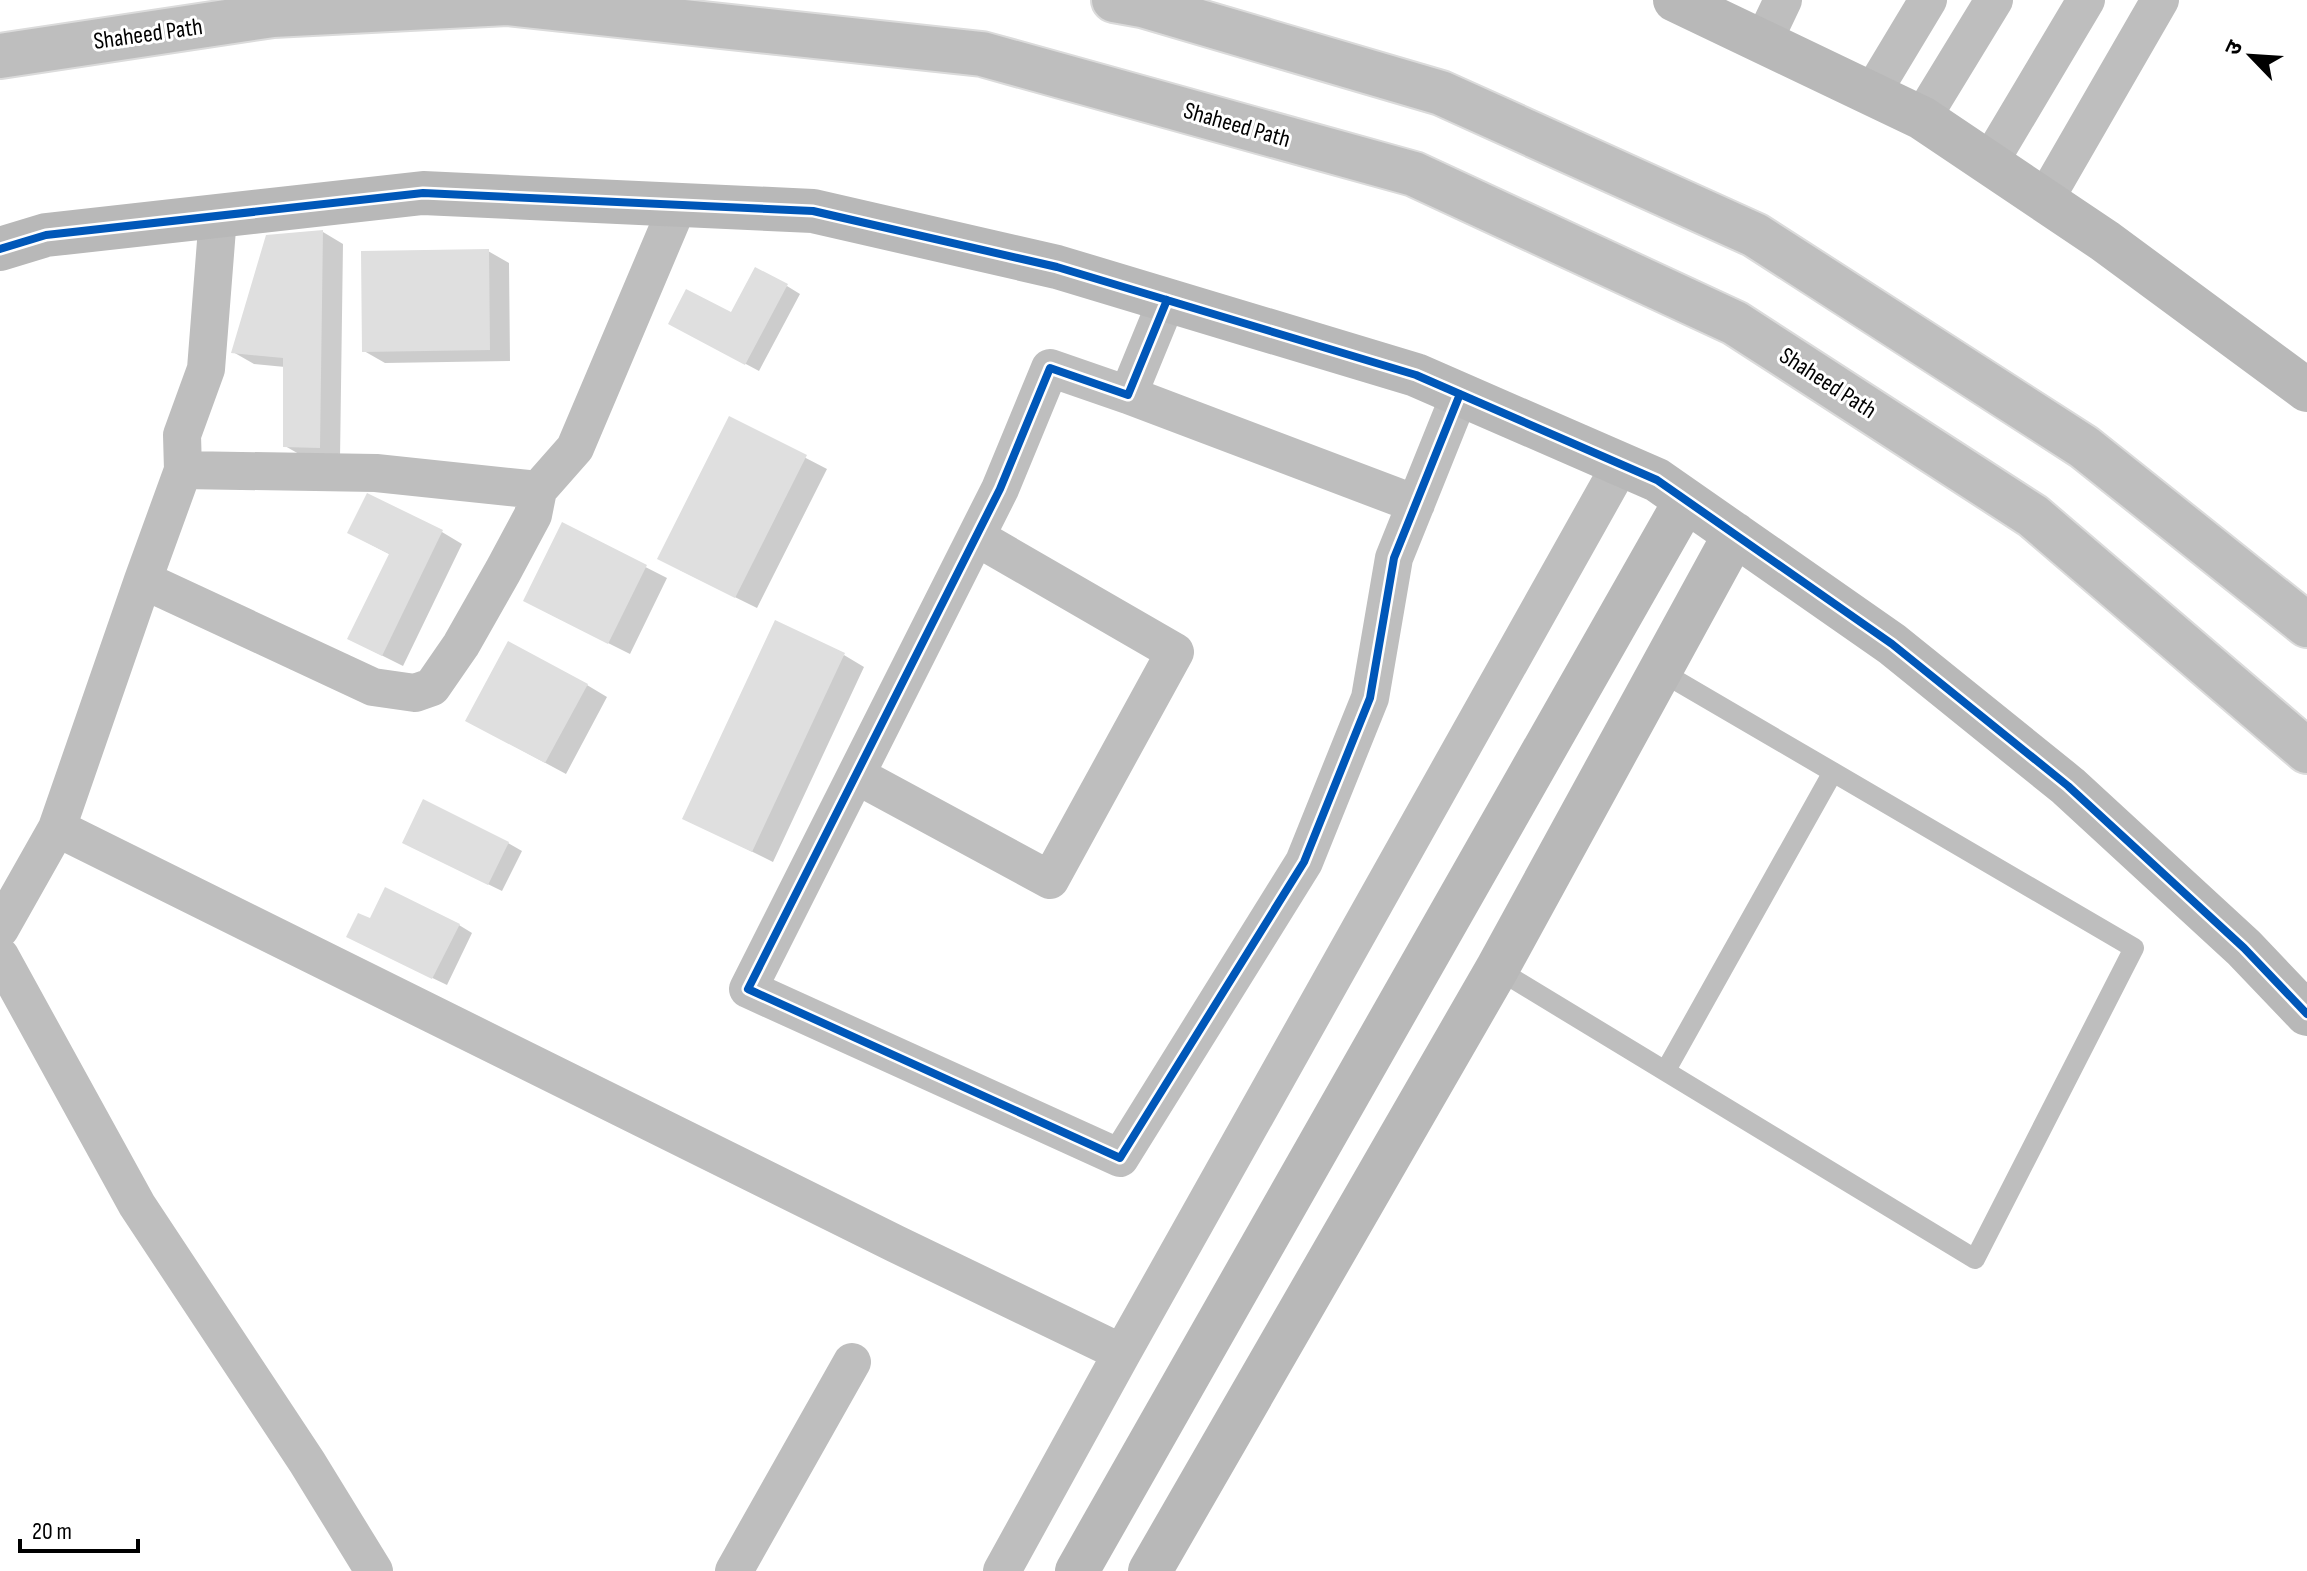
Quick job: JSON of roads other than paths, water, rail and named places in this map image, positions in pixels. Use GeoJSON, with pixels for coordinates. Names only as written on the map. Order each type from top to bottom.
{"type":"FeatureCollection","features":[{"type":"Feature","properties":{"kind":"highway"},"geometry":{"type":"LineString","coordinates":[[1114,0],[1142,5],[1441,93],[1755,235],[2084,447],[2307,625]]}},
{"type":"Feature","properties":{"kind":"highway","name":"Shaheed Path"},"geometry":{"type":"LineString","coordinates":[[0,56],[273,15],[507,3],[982,54],[1414,174],[1735,323],[1774,348],[2033,516],[2307,751]]}},
{"type":"Feature","properties":{"kind":"street"},"geometry":{"type":"LineString","coordinates":[[1675,0],[1922,118],[2105,241],[2307,390]]}},
{"type":"Feature","properties":{"kind":"street"},"geometry":{"type":"LineString","coordinates":[[1763,42],[1783,0]]}},
{"type":"Feature","properties":{"kind":"street"},"geometry":{"type":"LineString","coordinates":[[1872,93],[1928,0]]}},
{"type":"Feature","properties":{"kind":"street"},"geometry":{"type":"LineString","coordinates":[[1922,118],[1994,0]]}},
{"type":"Feature","properties":{"kind":"street"},"geometry":{"type":"LineString","coordinates":[[1989,163],[2086,0]]}},
{"type":"Feature","properties":{"kind":"street"},"geometry":{"type":"LineString","coordinates":[[2044,201],[2160,0]]}},
{"type":"Feature","properties":{"kind":"street"},"geometry":{"type":"LineString","coordinates":[[0,249],[46,235],[423,193],[813,211],[1057,267],[1416,375],[1657,480],[1892,644],[2068,786],[2244,948],[2307,1014]]}},
{"type":"Feature","properties":{"kind":"street"},"geometry":{"type":"LineString","coordinates":[[143,580],[373,687],[415,693],[432,687],[461,645],[533,515],[538,490],[575,448],[678,205]]}},
{"type":"Feature","properties":{"kind":"street"},"geometry":{"type":"LineString","coordinates":[[0,929],[57,828],[183,470],[182,435],[206,369],[218,216]]}},
{"type":"Feature","properties":{"kind":"street"},"geometry":{"type":"LineString","coordinates":[[1128,395],[1167,300]]}},
{"type":"Feature","properties":{"kind":"street"},"geometry":{"type":"LineString","coordinates":[[1416,504],[1050,368],[1000,489],[748,989],[1120,1158],[1304,862],[1370,698],[1394,558],[1416,504],[1460,394]]}},
{"type":"Feature","properties":{"kind":"street"},"geometry":{"type":"LineString","coordinates":[[1002,1571],[1621,464]]}},
{"type":"Feature","properties":{"kind":"street"},"geometry":{"type":"LineString","coordinates":[[183,470],[376,473],[538,490]]}},
{"type":"Feature","properties":{"kind":"street"},"geometry":{"type":"LineString","coordinates":[[1077,1571],[1686,500]]}},
{"type":"Feature","properties":{"kind":"street"},"geometry":{"type":"LineString","coordinates":[[1150,1571],[1497,969],[1735,534]]}},
{"type":"Feature","properties":{"kind":"street"},"geometry":{"type":"LineString","coordinates":[[856,775],[1050,880],[1175,652],[976,537]]}},
{"type":"Feature","properties":{"kind":"street"},"geometry":{"type":"LineString","coordinates":[[57,828],[867,1230],[1122,1353]]}},
{"type":"Feature","properties":{"kind":"street"},"geometry":{"type":"LineString","coordinates":[[0,956],[137,1205],[307,1462],[374,1571]]}},
{"type":"Feature","properties":{"kind":"street"},"geometry":{"type":"LineString","coordinates":[[734,1571],[852,1362]]}},
{"type":"Feature","properties":{"kind":"lane"},"geometry":{"type":"LineString","coordinates":[[1497,969],[1975,1259],[2134,948],[1660,671]]}},
{"type":"Feature","properties":{"kind":"lane"},"geometry":{"type":"LineString","coordinates":[[1666,1070],[1833,772]]}}]}
